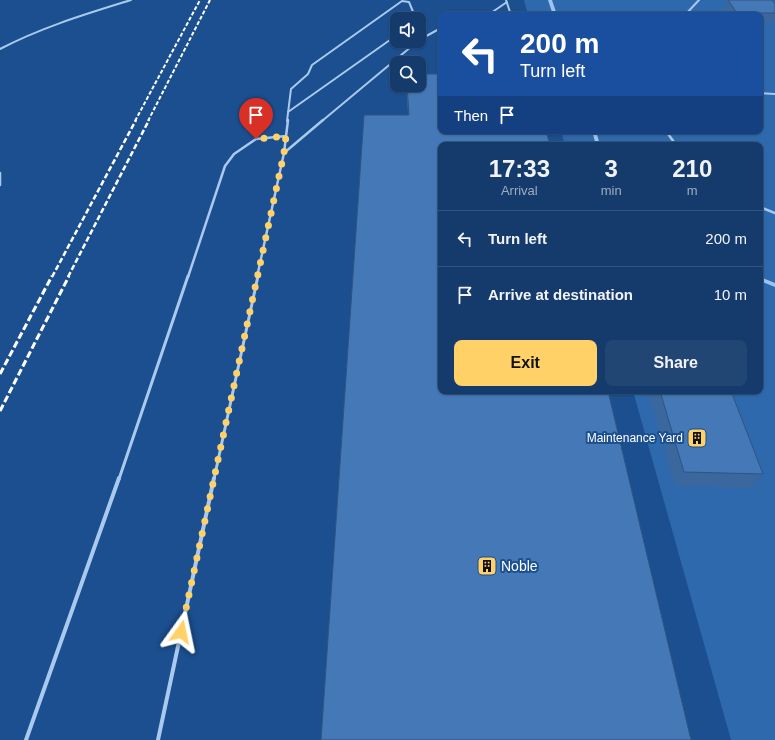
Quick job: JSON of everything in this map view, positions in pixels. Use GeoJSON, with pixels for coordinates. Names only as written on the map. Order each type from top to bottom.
{"type":"FeatureCollection","features":[{"type":"Feature","properties":{"kind":"lane"},"geometry":{"type":"LineString","coordinates":[[0,49],[19,39],[62,21],[131,0]]}},
{"type":"Feature","properties":{"kind":"lane"},"geometry":{"type":"LineString","coordinates":[[687,12],[699,0]]}},
{"type":"Feature","properties":{"kind":"lane"},"geometry":{"type":"LineString","coordinates":[[158,740],[284,153],[291,89],[308,74],[312,65],[318,60],[402,1],[409,2],[413,12]]}},
{"type":"Feature","properties":{"kind":"lane"},"geometry":{"type":"LineString","coordinates":[[492,12],[506,1],[510,12]]}},
{"type":"Feature","properties":{"kind":"lane"},"geometry":{"type":"LineString","coordinates":[[426,36],[438,30]]}},
{"type":"Feature","properties":{"kind":"lane"},"geometry":{"type":"LineString","coordinates":[[288,112],[390,40]]}},
{"type":"Feature","properties":{"kind":"lane"},"geometry":{"type":"LineString","coordinates":[[284,153],[410,48]]}},
{"type":"Feature","properties":{"kind":"lane"},"geometry":{"type":"LineString","coordinates":[[763,93],[775,94]]}},
{"type":"Feature","properties":{"kind":"lane"},"geometry":{"type":"LineString","coordinates":[[26,740],[145,405],[225,166],[234,154],[256,139],[286,136]]}},
{"type":"Feature","properties":{"kind":"lane"},"geometry":{"type":"LineString","coordinates":[[0,173],[0,185]]}},
{"type":"Feature","properties":{"kind":"lane"},"geometry":{"type":"LineString","coordinates":[[763,208],[775,213]]}},
{"type":"Feature","properties":{"kind":"shaded area"},"geometry":{"type":"Polygon","coordinates":[[[524,0],[775,0],[775,740],[731,740],[634,394],[763,394],[763,142],[564,142],[562,134],[763,134],[763,12],[527,12],[524,0]]]}},
{"type":"Feature","properties":{"kind":"building"},"geometry":{"type":"Polygon","coordinates":[[[728,0],[772,0],[775,4],[775,13],[736,12],[728,0]]]}},
{"type":"Feature","properties":{"kind":"building","name":"Noble"},"geometry":{"type":"Polygon","coordinates":[[[426,74],[438,74],[438,134],[547,134],[549,142],[438,142],[438,394],[609,394],[691,740],[321,740],[364,115],[409,115],[407,92],[426,92],[426,74]]]}},
{"type":"Feature","properties":{"kind":"building","name":"Maintenance Yard"},"geometry":{"type":"Polygon","coordinates":[[[661,394],[732,394],[763,474],[684,472],[661,394]]]}},
{"type":"Feature","properties":{"kind":"waterway"},"geometry":{"type":"LineString","coordinates":[[550,0],[554,12]]}},
{"type":"Feature","properties":{"kind":"waterway"},"geometry":{"type":"LineString","coordinates":[[595,134],[597,142]]}},
{"type":"Feature","properties":{"kind":"waterway"},"geometry":{"type":"LineString","coordinates":[[763,280],[775,285]]}},
{"type":"Feature","properties":{"kind":"railway"},"geometry":{"type":"LineString","coordinates":[[135,121],[200,0]]}},
{"type":"Feature","properties":{"kind":"railway"},"geometry":{"type":"LineString","coordinates":[[148,121],[210,0]]}},
{"type":"Feature","properties":{"kind":"railway"},"geometry":{"type":"LineString","coordinates":[[52,277],[136,120]]}},
{"type":"Feature","properties":{"kind":"railway"},"geometry":{"type":"LineString","coordinates":[[68,277],[149,120]]}},
{"type":"Feature","properties":{"kind":"railway"},"geometry":{"type":"LineString","coordinates":[[0,374],[52,276]]}},
{"type":"Feature","properties":{"kind":"railway"},"geometry":{"type":"LineString","coordinates":[[0,411],[69,276]]}},
{"type":"Feature","properties":{"kind":"place","name":"Maintenance Yard"},"geometry":{"type":"Point","coordinates":[697,438]}},
{"type":"Feature","properties":{"kind":"place","name":"Noble"},"geometry":{"type":"Point","coordinates":[487,566]}},
{"type":"Feature","properties":{"kind":"route"},"geometry":{"type":"LineString","coordinates":[[181,632],[284,153],[286,136],[256,139]]}}]}
